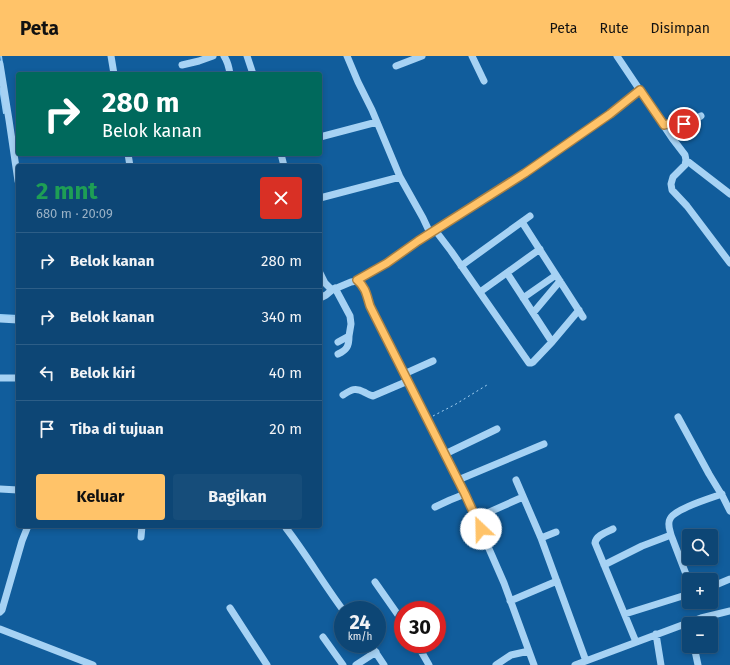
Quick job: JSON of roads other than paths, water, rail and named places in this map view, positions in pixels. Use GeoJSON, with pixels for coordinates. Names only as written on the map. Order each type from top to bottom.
{"type":"FeatureCollection","features":[{"type":"Feature","properties":{"kind":"street"},"geometry":{"type":"LineString","coordinates":[[111,56],[114,72]]}},
{"type":"Feature","properties":{"kind":"street"},"geometry":{"type":"LineString","coordinates":[[182,65],[213,56]]}},
{"type":"Feature","properties":{"kind":"street"},"geometry":{"type":"LineString","coordinates":[[224,56],[230,72]]}},
{"type":"Feature","properties":{"kind":"street"},"geometry":{"type":"LineString","coordinates":[[246,56],[252,72]]}},
{"type":"Feature","properties":{"kind":"street"},"geometry":{"type":"LineString","coordinates":[[347,56],[400,177],[423,218],[461,266],[529,362],[533,362],[579,310]]}},
{"type":"Feature","properties":{"kind":"street"},"geometry":{"type":"LineString","coordinates":[[396,66],[422,56]]}},
{"type":"Feature","properties":{"kind":"street"},"geometry":{"type":"LineString","coordinates":[[472,56],[484,81]]}},
{"type":"Feature","properties":{"kind":"street"},"geometry":{"type":"LineString","coordinates":[[617,56],[685,155],[685,165],[673,177],[671,184],[672,190],[687,206],[730,263]]}},
{"type":"Feature","properties":{"kind":"street"},"geometry":{"type":"LineString","coordinates":[[0,64],[16,167]]}},
{"type":"Feature","properties":{"kind":"street"},"geometry":{"type":"LineString","coordinates":[[322,297],[333,289],[357,280],[387,263],[525,173],[610,114],[640,90]]}},
{"type":"Feature","properties":{"kind":"street"},"geometry":{"type":"LineString","coordinates":[[664,125],[672,123],[677,125],[684,124],[700,116]]}},
{"type":"Feature","properties":{"kind":"street"},"geometry":{"type":"LineString","coordinates":[[322,136],[377,122]]}},
{"type":"Feature","properties":{"kind":"street"},"geometry":{"type":"LineString","coordinates":[[686,160],[730,194]]}},
{"type":"Feature","properties":{"kind":"street"},"geometry":{"type":"LineString","coordinates":[[322,197],[400,177]]}},
{"type":"Feature","properties":{"kind":"street"},"geometry":{"type":"LineString","coordinates":[[461,266],[530,216]]}},
{"type":"Feature","properties":{"kind":"street"},"geometry":{"type":"LineString","coordinates":[[522,222],[583,317]]}},
{"type":"Feature","properties":{"kind":"street"},"geometry":{"type":"LineString","coordinates":[[480,292],[540,249]]}},
{"type":"Feature","properties":{"kind":"street"},"geometry":{"type":"LineString","coordinates":[[507,272],[552,342]]}},
{"type":"Feature","properties":{"kind":"street"},"geometry":{"type":"LineString","coordinates":[[322,277],[325,284],[333,289],[350,316],[352,324],[348,345],[344,351],[338,354]]}},
{"type":"Feature","properties":{"kind":"street"},"geometry":{"type":"LineString","coordinates":[[523,298],[558,278]]}},
{"type":"Feature","properties":{"kind":"street"},"geometry":{"type":"LineString","coordinates":[[533,313],[558,278]]}},
{"type":"Feature","properties":{"kind":"street"},"geometry":{"type":"LineString","coordinates":[[357,280],[364,288],[376,318],[465,494],[504,583],[534,665]]}},
{"type":"Feature","properties":{"kind":"street"},"geometry":{"type":"LineString","coordinates":[[0,319],[16,320]]}},
{"type":"Feature","properties":{"kind":"street"},"geometry":{"type":"LineString","coordinates":[[338,342],[349,336]]}},
{"type":"Feature","properties":{"kind":"street"},"geometry":{"type":"LineString","coordinates":[[343,395],[352,390],[358,389],[370,396],[374,396],[433,361]]}},
{"type":"Feature","properties":{"kind":"street"},"geometry":{"type":"LineString","coordinates":[[0,378],[16,378]]}},
{"type":"Feature","properties":{"kind":"street"},"geometry":{"type":"LineString","coordinates":[[678,417],[709,474],[728,501],[730,511]]}},
{"type":"Feature","properties":{"kind":"street"},"geometry":{"type":"LineString","coordinates":[[445,454],[497,429]]}},
{"type":"Feature","properties":{"kind":"street"},"geometry":{"type":"LineString","coordinates":[[458,480],[544,444]]}},
{"type":"Feature","properties":{"kind":"street"},"geometry":{"type":"LineString","coordinates":[[516,480],[541,538],[586,661]]}},
{"type":"Feature","properties":{"kind":"street"},"geometry":{"type":"LineString","coordinates":[[0,488],[16,490]]}},
{"type":"Feature","properties":{"kind":"street"},"geometry":{"type":"LineString","coordinates":[[435,507],[465,494]]}},
{"type":"Feature","properties":{"kind":"street"},"geometry":{"type":"LineString","coordinates":[[686,573],[671,534],[668,521],[670,517],[690,506],[722,494]]}},
{"type":"Feature","properties":{"kind":"street"},"geometry":{"type":"LineString","coordinates":[[476,518],[523,497]]}},
{"type":"Feature","properties":{"kind":"street"},"geometry":{"type":"LineString","coordinates":[[0,612],[2,610],[27,528]]}},
{"type":"Feature","properties":{"kind":"street"},"geometry":{"type":"LineString","coordinates":[[141,537],[142,528]]}},
{"type":"Feature","properties":{"kind":"street"},"geometry":{"type":"LineString","coordinates":[[286,528],[336,601]]}},
{"type":"Feature","properties":{"kind":"street"},"geometry":{"type":"LineString","coordinates":[[613,529],[599,537],[595,543],[636,642]]}},
{"type":"Feature","properties":{"kind":"street"},"geometry":{"type":"LineString","coordinates":[[541,538],[556,532]]}},
{"type":"Feature","properties":{"kind":"street"},"geometry":{"type":"LineString","coordinates":[[604,565],[642,546],[671,534]]}},
{"type":"Feature","properties":{"kind":"street"},"geometry":{"type":"LineString","coordinates":[[718,584],[730,579]]}},
{"type":"Feature","properties":{"kind":"street"},"geometry":{"type":"LineString","coordinates":[[510,601],[557,581]]}},
{"type":"Feature","properties":{"kind":"street"},"geometry":{"type":"LineString","coordinates":[[375,582],[394,609]]}},
{"type":"Feature","properties":{"kind":"street"},"geometry":{"type":"LineString","coordinates":[[625,614],[682,596]]}},
{"type":"Feature","properties":{"kind":"street"},"geometry":{"type":"LineString","coordinates":[[230,608],[267,665]]}},
{"type":"Feature","properties":{"kind":"street"},"geometry":{"type":"LineString","coordinates":[[704,617],[730,611]]}},
{"type":"Feature","properties":{"kind":"street"},"geometry":{"type":"LineString","coordinates":[[575,665],[682,626]]}},
{"type":"Feature","properties":{"kind":"street"},"geometry":{"type":"LineString","coordinates":[[0,628],[93,665]]}},
{"type":"Feature","properties":{"kind":"street"},"geometry":{"type":"LineString","coordinates":[[656,634],[661,665]]}},
{"type":"Feature","properties":{"kind":"street"},"geometry":{"type":"LineString","coordinates":[[323,637],[343,665]]}},
{"type":"Feature","properties":{"kind":"street"},"geometry":{"type":"LineString","coordinates":[[496,665],[511,655],[529,651]]}},
{"type":"Feature","properties":{"kind":"street"},"geometry":{"type":"LineString","coordinates":[[356,665],[374,653]]}},
{"type":"Feature","properties":{"kind":"street"},"geometry":{"type":"LineString","coordinates":[[377,653],[384,665]]}},
{"type":"Feature","properties":{"kind":"street"},"geometry":{"type":"LineString","coordinates":[[422,653],[429,665]]}},
{"type":"Feature","properties":{"kind":"street"},"geometry":{"type":"LineString","coordinates":[[695,653],[698,665]]}},
{"type":"Feature","properties":{"kind":"waterway"},"geometry":{"type":"LineString","coordinates":[[1,56],[2,63]]}},
{"type":"Feature","properties":{"kind":"waterway"},"geometry":{"type":"LineString","coordinates":[[0,88],[4,113]]}},
{"type":"Feature","properties":{"kind":"waterway"},"geometry":{"type":"LineString","coordinates":[[0,315],[16,316]]}}]}
